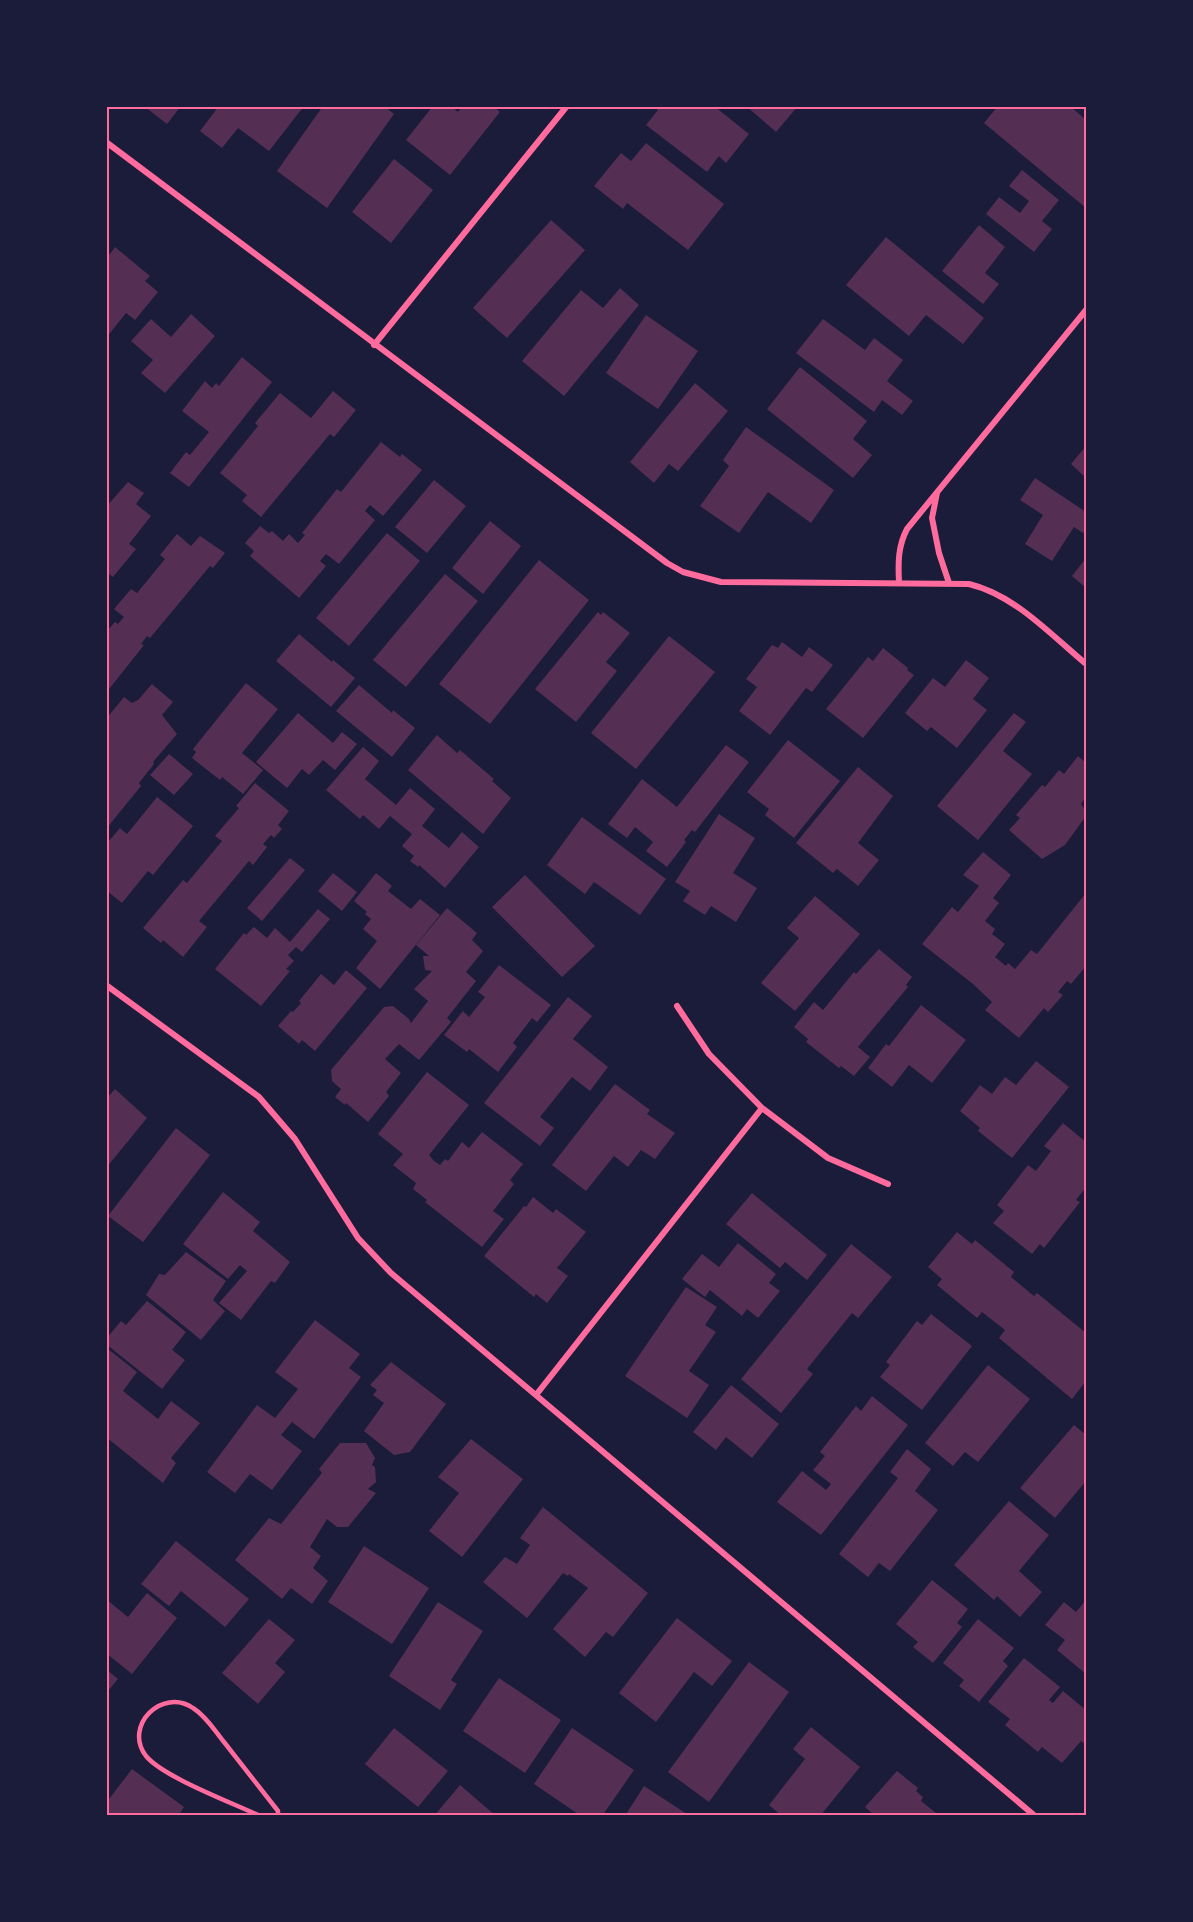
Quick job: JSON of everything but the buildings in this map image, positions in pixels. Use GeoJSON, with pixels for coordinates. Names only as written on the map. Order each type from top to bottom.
{"type":"FeatureCollection","features":[{"type":"Feature","properties":{"kind":"street"},"geometry":{"type":"LineString","coordinates":[[374,345],[567,106]]}},
{"type":"Feature","properties":{"kind":"street"},"geometry":{"type":"LineString","coordinates":[[106,142],[374,345],[683,572],[721,582],[949,583],[985,588],[1026,613],[1086,664]]}},
{"type":"Feature","properties":{"kind":"street"},"geometry":{"type":"LineString","coordinates":[[899,582],[898,560],[902,539],[907,529],[1086,310]]}},
{"type":"Feature","properties":{"kind":"street"},"geometry":{"type":"LineString","coordinates":[[937,493],[932,518],[939,552],[949,583]]}},
{"type":"Feature","properties":{"kind":"street"},"geometry":{"type":"LineString","coordinates":[[106,985],[259,1097],[294,1139],[358,1238],[391,1273],[1035,1815]]}},
{"type":"Feature","properties":{"kind":"street"},"geometry":{"type":"LineString","coordinates":[[676,1006],[709,1054],[762,1108],[828,1158],[888,1184]]}},
{"type":"Feature","properties":{"kind":"street"},"geometry":{"type":"LineString","coordinates":[[536,1395],[762,1108]]}},
{"type":"Feature","properties":{"kind":"lane"},"geometry":{"type":"LineString","coordinates":[[260,1815],[177,1778],[154,1765],[145,1755],[139,1742],[140,1728],[145,1716],[155,1707],[168,1702],[181,1702],[194,1708],[213,1728],[279,1815]]}}]}
